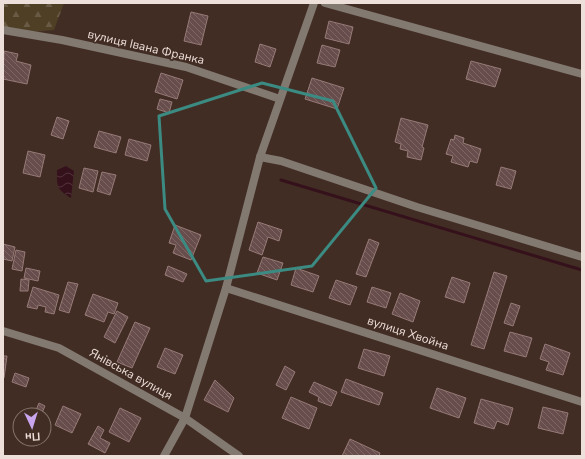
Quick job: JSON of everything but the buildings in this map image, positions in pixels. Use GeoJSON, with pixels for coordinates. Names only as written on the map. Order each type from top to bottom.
{"type":"FeatureCollection","features":[{"type":"Feature","properties":{"kind":"street"},"geometry":{"type":"LineString","coordinates":[[164,456],[185,418],[226,288],[260,158],[314,3]]}},
{"type":"Feature","properties":{"kind":"street"},"geometry":{"type":"LineString","coordinates":[[325,3],[582,74]]}},
{"type":"Feature","properties":{"kind":"street","name":"вулиця Івана Франка"},"geometry":{"type":"LineString","coordinates":[[3,30],[62,40],[186,67],[280,99]]}},
{"type":"Feature","properties":{"kind":"street"},"geometry":{"type":"LineString","coordinates":[[260,158],[281,161],[417,207],[582,257]]}},
{"type":"Feature","properties":{"kind":"street","name":"вулиця Хвойна"},"geometry":{"type":"LineString","coordinates":[[226,288],[582,402]]}},
{"type":"Feature","properties":{"kind":"street","name":"Янівська вулиця"},"geometry":{"type":"LineString","coordinates":[[3,331],[59,348],[185,418],[238,456]]}},
{"type":"Feature","properties":{"kind":"highlighted area"},"geometry":{"type":"Polygon","coordinates":[[[262,83],[333,101],[376,188],[312,266],[206,281],[165,209],[159,116],[262,83]]]}},
{"type":"Feature","properties":{"kind":"green space"},"geometry":{"type":"Polygon","coordinates":[[[3,3],[64,3],[54,30],[8,34],[3,32],[3,3]]]}},
{"type":"Feature","properties":{"kind":"water"},"geometry":{"type":"Polygon","coordinates":[[[66,166],[74,171],[71,198],[62,192],[57,184],[57,170],[66,166]]]}},
{"type":"Feature","properties":{"kind":"waterway"},"geometry":{"type":"LineString","coordinates":[[281,180],[582,270]]}}]}
